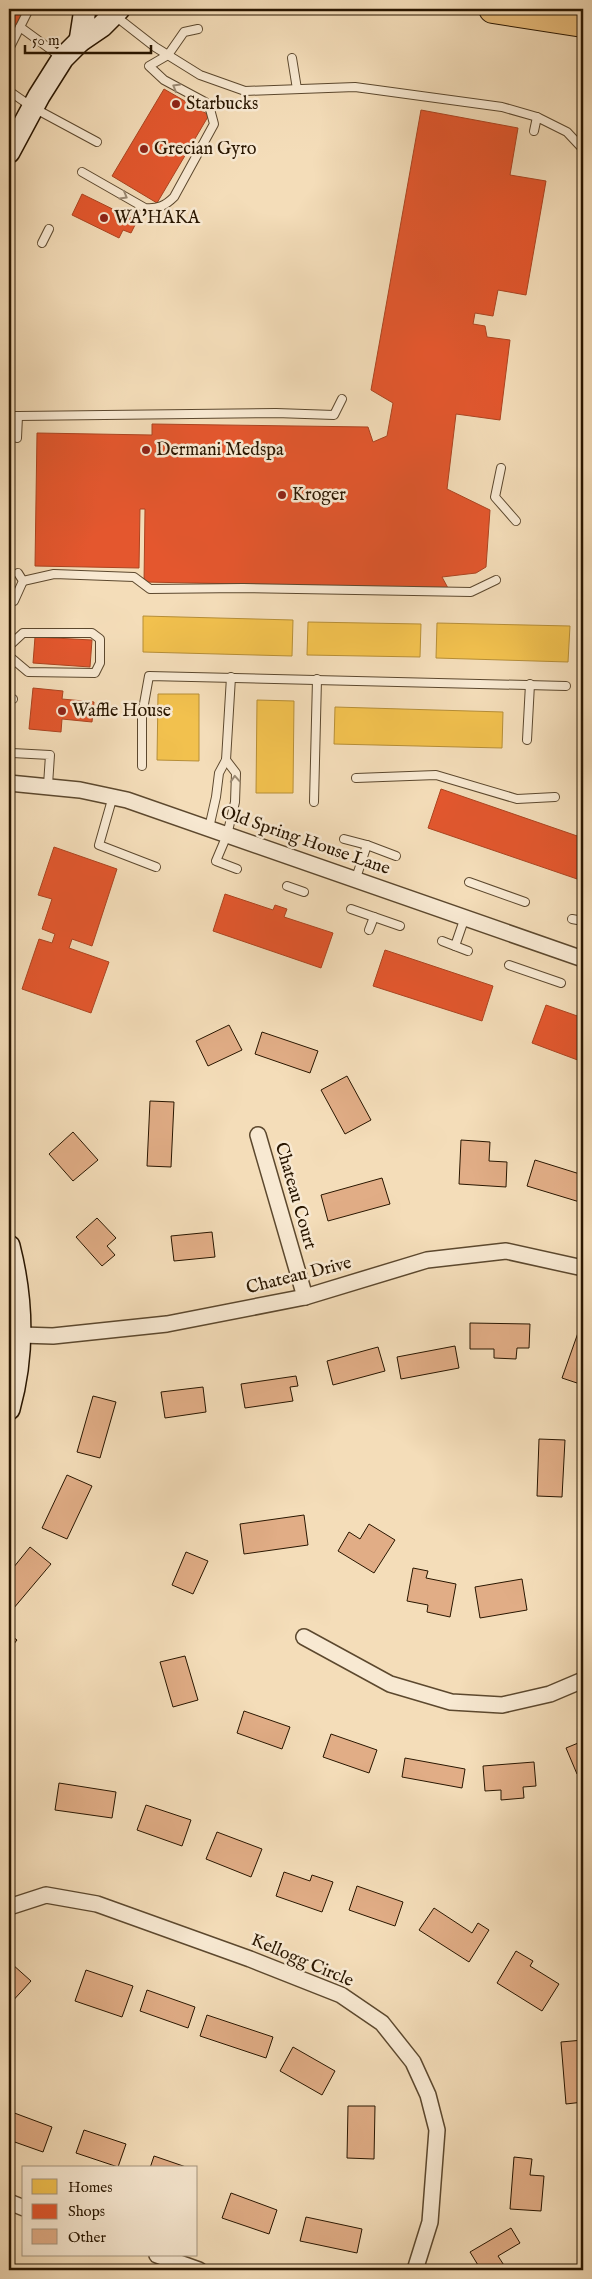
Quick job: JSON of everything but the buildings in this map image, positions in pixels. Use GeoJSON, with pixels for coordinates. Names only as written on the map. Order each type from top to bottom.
{"type":"FeatureCollection","features":[{"type":"Feature","properties":{"kind":"highway"},"geometry":{"type":"LineString","coordinates":[[493,9],[583,23]]}},
{"type":"Feature","properties":{"kind":"street"},"geometry":{"type":"LineString","coordinates":[[80,41],[85,9]]}},
{"type":"Feature","properties":{"kind":"street"},"geometry":{"type":"LineString","coordinates":[[9,152],[32,107],[63,58],[80,41],[102,26],[116,12]]}},
{"type":"Feature","properties":{"kind":"street","name":"Old Spring House Lane"},"geometry":{"type":"LineString","coordinates":[[9,783],[48,786],[113,796],[356,878],[583,958]]}},
{"type":"Feature","properties":{"kind":"street","name":"Chateau Court"},"geometry":{"type":"LineString","coordinates":[[258,1135],[305,1296]]}},
{"type":"Feature","properties":{"kind":"street"},"geometry":{"type":"LineString","coordinates":[[9,1246],[16,1281],[21,1335],[16,1380],[9,1409]]}},
{"type":"Feature","properties":{"kind":"street","name":"Chateau Drive"},"geometry":{"type":"LineString","coordinates":[[21,1335],[52,1336],[167,1324],[305,1296],[427,1260],[506,1251],[583,1268]]}},
{"type":"Feature","properties":{"kind":"street"},"geometry":{"type":"LineString","coordinates":[[304,1637],[390,1684],[451,1702],[502,1704],[550,1694],[583,1680]]}},
{"type":"Feature","properties":{"kind":"street","name":"Kellogg Circle"},"geometry":{"type":"LineString","coordinates":[[9,1907],[46,1895],[97,1904],[250,1959],[341,1995],[382,2023],[413,2062],[428,2095],[437,2130],[430,2222],[415,2270]]}},
{"type":"Feature","properties":{"kind":"street"},"geometry":{"type":"LineString","coordinates":[[9,2202],[22,2207]]}},
{"type":"Feature","properties":{"kind":"street"},"geometry":{"type":"LineString","coordinates":[[160,2256],[199,2270]]}},
{"type":"Feature","properties":{"kind":"lane"},"geometry":{"type":"LineString","coordinates":[[9,49],[12,38],[29,9]]}},
{"type":"Feature","properties":{"kind":"lane"},"geometry":{"type":"LineString","coordinates":[[116,12],[168,55],[200,75],[245,91],[325,87],[372,89],[502,107],[537,117],[567,132],[583,149]]}},
{"type":"Feature","properties":{"kind":"lane"},"geometry":{"type":"LineString","coordinates":[[20,27],[63,58]]}},
{"type":"Feature","properties":{"kind":"lane"},"geometry":{"type":"LineString","coordinates":[[82,172],[145,208],[166,205],[174,197],[214,124],[214,117],[205,102],[164,80],[149,66],[168,55],[184,32],[198,29]]}},
{"type":"Feature","properties":{"kind":"lane"},"geometry":{"type":"LineString","coordinates":[[292,58],[297,89]]}},
{"type":"Feature","properties":{"kind":"lane"},"geometry":{"type":"LineString","coordinates":[[9,91],[32,107],[97,142]]}},
{"type":"Feature","properties":{"kind":"lane"},"geometry":{"type":"LineString","coordinates":[[534,131],[537,117]]}},
{"type":"Feature","properties":{"kind":"lane"},"geometry":{"type":"LineString","coordinates":[[42,242],[50,229]]}},
{"type":"Feature","properties":{"kind":"lane"},"geometry":{"type":"LineString","coordinates":[[9,416],[276,413],[334,415],[342,399]]}},
{"type":"Feature","properties":{"kind":"lane"},"geometry":{"type":"LineString","coordinates":[[17,438],[18,416]]}},
{"type":"Feature","properties":{"kind":"lane"},"geometry":{"type":"LineString","coordinates":[[501,468],[495,497],[516,521]]}},
{"type":"Feature","properties":{"kind":"lane"},"geometry":{"type":"LineString","coordinates":[[9,602],[14,602],[21,577],[54,574],[134,577],[150,589],[243,588],[471,592],[496,580]]}},
{"type":"Feature","properties":{"kind":"lane"},"geometry":{"type":"LineString","coordinates":[[9,646],[23,633],[92,634],[100,638],[100,663],[95,673],[50,674],[28,672],[9,656]]}},
{"type":"Feature","properties":{"kind":"lane"},"geometry":{"type":"LineString","coordinates":[[142,766],[142,715],[149,676],[316,678],[566,686]]}},
{"type":"Feature","properties":{"kind":"lane"},"geometry":{"type":"LineString","coordinates":[[208,828],[216,797],[219,773],[226,760],[230,677]]}},
{"type":"Feature","properties":{"kind":"lane"},"geometry":{"type":"LineString","coordinates":[[314,802],[316,678]]}},
{"type":"Feature","properties":{"kind":"lane"},"geometry":{"type":"LineString","coordinates":[[527,740],[530,684]]}},
{"type":"Feature","properties":{"kind":"lane"},"geometry":{"type":"LineString","coordinates":[[12,753],[50,756],[48,786]]}},
{"type":"Feature","properties":{"kind":"lane"},"geometry":{"type":"LineString","coordinates":[[226,760],[236,773],[235,802],[227,835],[216,861],[237,869]]}},
{"type":"Feature","properties":{"kind":"lane"},"geometry":{"type":"LineString","coordinates":[[356,778],[436,775],[517,799],[555,797]]}},
{"type":"Feature","properties":{"kind":"lane"},"geometry":{"type":"LineString","coordinates":[[113,796],[99,845],[156,867]]}},
{"type":"Feature","properties":{"kind":"lane"},"geometry":{"type":"LineString","coordinates":[[344,839],[396,856]]}},
{"type":"Feature","properties":{"kind":"lane"},"geometry":{"type":"LineString","coordinates":[[356,878],[366,845]]}},
{"type":"Feature","properties":{"kind":"lane"},"geometry":{"type":"LineString","coordinates":[[469,882],[525,902]]}},
{"type":"Feature","properties":{"kind":"lane"},"geometry":{"type":"LineString","coordinates":[[287,886],[304,892]]}},
{"type":"Feature","properties":{"kind":"lane"},"geometry":{"type":"LineString","coordinates":[[351,909],[400,926]]}},
{"type":"Feature","properties":{"kind":"lane"},"geometry":{"type":"LineString","coordinates":[[369,930],[374,917]]}},
{"type":"Feature","properties":{"kind":"lane"},"geometry":{"type":"LineString","coordinates":[[455,946],[465,917]]}},
{"type":"Feature","properties":{"kind":"lane"},"geometry":{"type":"LineString","coordinates":[[572,918],[583,921]]}},
{"type":"Feature","properties":{"kind":"lane"},"geometry":{"type":"LineString","coordinates":[[442,941],[468,951]]}},
{"type":"Feature","properties":{"kind":"lane"},"geometry":{"type":"LineString","coordinates":[[509,965],[561,982]]}},
{"type":"Feature","properties":{"kind":"place","name":"Starbucks"},"geometry":{"type":"Point","coordinates":[176,104]}},
{"type":"Feature","properties":{"kind":"place","name":"Grecian Gyro"},"geometry":{"type":"Point","coordinates":[144,149]}},
{"type":"Feature","properties":{"kind":"place","name":"WA'HAKA"},"geometry":{"type":"Point","coordinates":[104,218]}},
{"type":"Feature","properties":{"kind":"place","name":"Dermani Medspa"},"geometry":{"type":"Point","coordinates":[146,450]}},
{"type":"Feature","properties":{"kind":"place","name":"Kroger"},"geometry":{"type":"Point","coordinates":[282,495]}},
{"type":"Feature","properties":{"kind":"place","name":"Waffle House"},"geometry":{"type":"Point","coordinates":[62,711]}}]}
